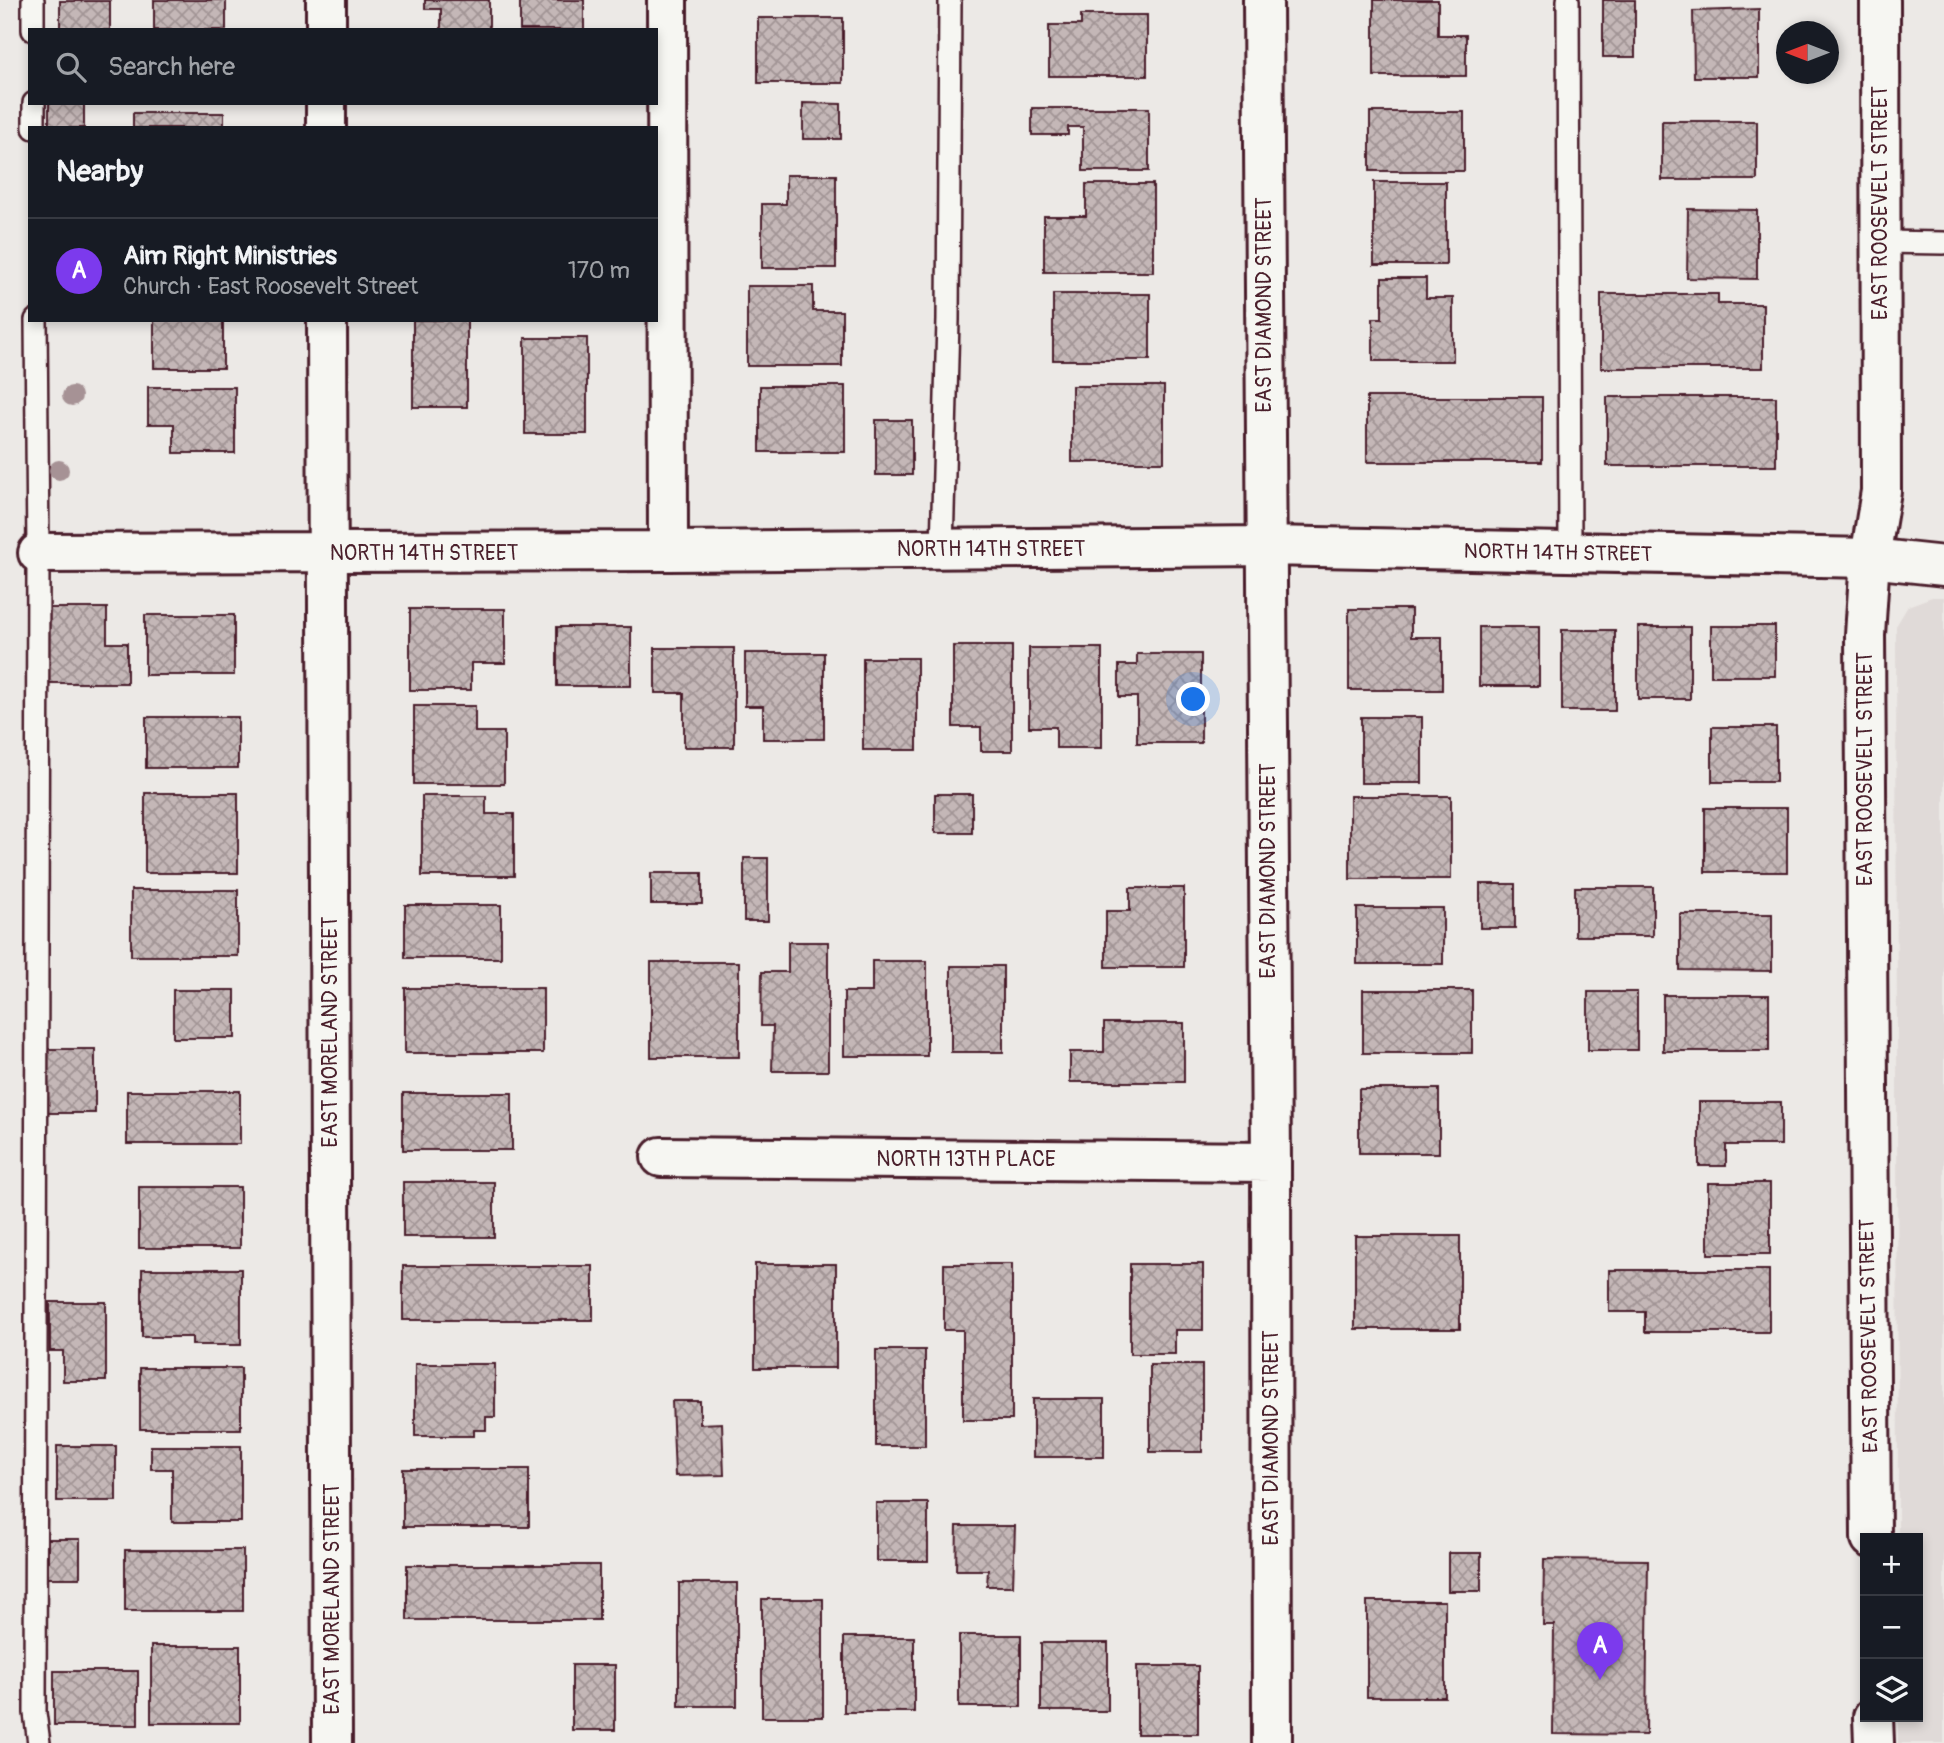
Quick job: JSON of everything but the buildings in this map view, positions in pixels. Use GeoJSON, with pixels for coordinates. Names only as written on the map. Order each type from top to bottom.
{"type":"FeatureCollection","features":[{"type":"Feature","properties":{"kind":"street"},"geometry":{"type":"LineString","coordinates":[[326,0],[326,28]]}},
{"type":"Feature","properties":{"kind":"street"},"geometry":{"type":"LineString","coordinates":[[667,0],[668,551]]}},
{"type":"Feature","properties":{"kind":"street","name":"EAST DIAMOND STREET"},"geometry":{"type":"LineString","coordinates":[[1263,0],[1272,1743]]}},
{"type":"Feature","properties":{"kind":"street","name":"EAST ROOSEVELT STREET"},"geometry":{"type":"LineString","coordinates":[[1871,1533],[1865,635],[1870,558],[1881,491],[1880,0]]}},
{"type":"Feature","properties":{"kind":"street"},"geometry":{"type":"LineString","coordinates":[[326,105],[326,126]]}},
{"type":"Feature","properties":{"kind":"street","name":"EAST MORELAND STREET"},"geometry":{"type":"LineString","coordinates":[[327,322],[332,1743]]}},
{"type":"Feature","properties":{"kind":"street","name":"NORTH 14TH STREET"},"geometry":{"type":"LineString","coordinates":[[38,553],[1266,546],[1870,558],[1944,566]]}},
{"type":"Feature","properties":{"kind":"street","name":"NORTH 13TH PLACE"},"geometry":{"type":"LineString","coordinates":[[661,1157],[1271,1162]]}},
{"type":"Feature","properties":{"kind":"street"},"geometry":{"type":"LineString","coordinates":[[1874,1722],[1874,1743]]}},
{"type":"Feature","properties":{"kind":"lane"},"geometry":{"type":"LineString","coordinates":[[33,0],[33,28]]}},
{"type":"Feature","properties":{"kind":"lane"},"geometry":{"type":"LineString","coordinates":[[942,549],[948,320],[950,0]]}},
{"type":"Feature","properties":{"kind":"lane"},"geometry":{"type":"LineString","coordinates":[[1568,0],[1570,553]]}},
{"type":"Feature","properties":{"kind":"lane"},"geometry":{"type":"LineString","coordinates":[[34,105],[34,126]]}},
{"type":"Feature","properties":{"kind":"lane"},"geometry":{"type":"LineString","coordinates":[[1881,242],[1944,243]]}},
{"type":"Feature","properties":{"kind":"lane"},"geometry":{"type":"LineString","coordinates":[[36,322],[38,553],[35,1713],[39,1743]]}},
{"type":"Feature","properties":{"kind":"shaded area"},"geometry":{"type":"Polygon","coordinates":[[[1932,597],[1944,597],[1944,1743],[1898,1743],[1898,1722],[1923,1722],[1923,1533],[1898,1533],[1896,626],[1908,606],[1932,597]]]}},
{"type":"Feature","properties":{"kind":"place","name":"Aim Right Ministries"},"geometry":{"type":"Point","coordinates":[1600,1680]}}]}
